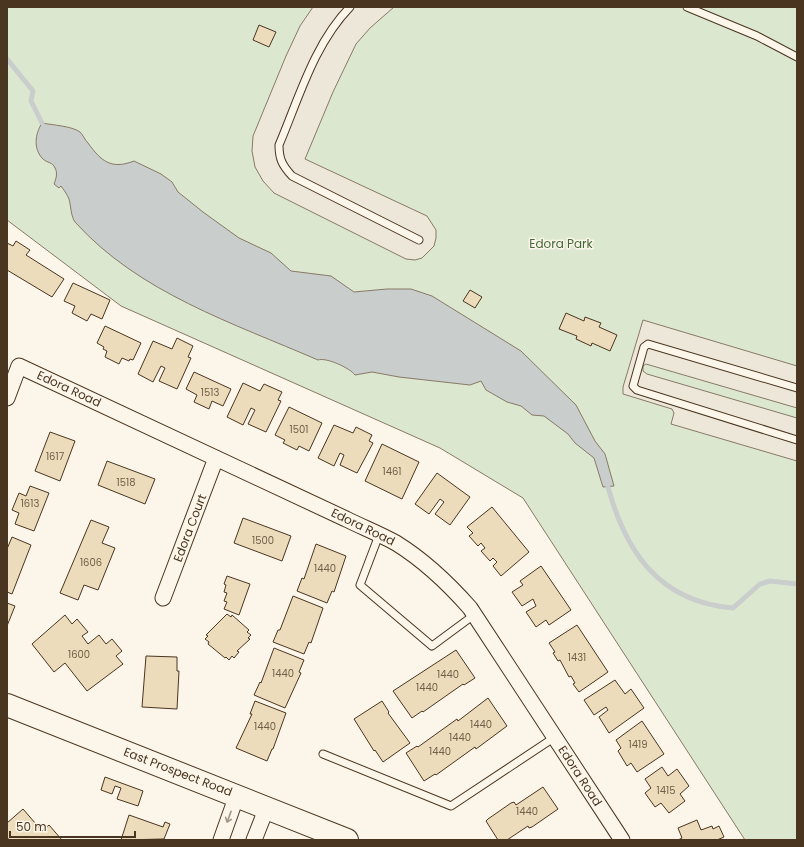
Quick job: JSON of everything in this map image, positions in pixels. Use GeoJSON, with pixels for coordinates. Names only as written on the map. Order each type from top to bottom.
{"type":"FeatureCollection","features":[{"type":"Feature","properties":{"kind":"main road","name":"East Prospect Road"},"geometry":{"type":"LineString","coordinates":[[7,705],[348,840]]}},
{"type":"Feature","properties":{"kind":"street","name":"Edora Road"},"geometry":{"type":"LineString","coordinates":[[7,398],[19,366],[379,535],[420,560],[447,582],[474,615],[622,840]]}},
{"type":"Feature","properties":{"kind":"street","name":"Edora Court"},"geometry":{"type":"LineString","coordinates":[[163,598],[216,458]]}},
{"type":"Feature","properties":{"kind":"street"},"geometry":{"type":"LineString","coordinates":[[221,840],[237,795]]}},
{"type":"Feature","properties":{"kind":"street"},"geometry":{"type":"LineString","coordinates":[[254,840],[267,808]]}},
{"type":"Feature","properties":{"kind":"lane"},"geometry":{"type":"LineString","coordinates":[[350,7],[337,20],[325,38],[279,145],[279,157],[283,166],[292,176],[419,240]]}},
{"type":"Feature","properties":{"kind":"lane"},"geometry":{"type":"LineString","coordinates":[[692,8],[757,36],[797,57]]}},
{"type":"Feature","properties":{"kind":"lane"},"geometry":{"type":"LineString","coordinates":[[797,388],[648,344],[644,347],[633,386],[637,390],[797,440]]}},
{"type":"Feature","properties":{"kind":"lane"},"geometry":{"type":"LineString","coordinates":[[379,535],[360,585],[432,646],[474,615]]}},
{"type":"Feature","properties":{"kind":"lane"},"geometry":{"type":"LineString","coordinates":[[323,754],[451,806],[555,738]]}},
{"type":"Feature","properties":{"kind":"green space","name":"Edora Park"},"geometry":{"type":"Polygon","coordinates":[[[7,7],[797,7],[797,840],[745,840],[523,498],[440,448],[121,306],[7,220],[7,7]]]}},
{"type":"Feature","properties":{"kind":"shaded area"},"geometry":{"type":"Polygon","coordinates":[[[313,7],[394,7],[370,28],[356,44],[333,92],[305,159],[427,216],[436,230],[436,238],[434,246],[422,258],[415,260],[406,259],[274,193],[263,181],[255,167],[252,151],[253,136],[286,56],[300,26],[313,7]]]}},
{"type":"Feature","properties":{"kind":"shaded area"},"geometry":{"type":"Polygon","coordinates":[[[42,123],[67,127],[80,132],[97,155],[107,162],[119,165],[134,161],[161,174],[172,182],[178,192],[203,212],[239,238],[271,253],[291,271],[331,276],[354,292],[387,289],[411,289],[432,296],[521,351],[576,405],[595,441],[605,454],[614,486],[603,487],[594,458],[575,443],[568,434],[544,416],[532,415],[521,406],[507,402],[486,390],[481,381],[470,385],[399,377],[372,372],[355,375],[348,369],[338,364],[322,359],[318,360],[189,304],[128,268],[100,247],[75,222],[67,195],[61,186],[59,188],[54,184],[57,174],[54,166],[43,159],[36,146],[38,132],[42,123]]]}},
{"type":"Feature","properties":{"kind":"shaded area"},"geometry":{"type":"Polygon","coordinates":[[[643,320],[797,366],[797,408],[646,364],[643,366],[643,371],[647,374],[797,418],[797,461],[671,424],[674,413],[672,409],[623,394],[623,387],[643,320]]]}},
{"type":"Feature","properties":{"kind":"building"},"geometry":{"type":"Polygon","coordinates":[[[259,25],[276,32],[269,47],[253,40],[259,25]]]}},
{"type":"Feature","properties":{"kind":"building"},"geometry":{"type":"Polygon","coordinates":[[[16,241],[30,250],[26,255],[64,279],[52,297],[7,270],[7,243],[13,246],[16,241]]]}},
{"type":"Feature","properties":{"kind":"building"},"geometry":{"type":"Polygon","coordinates":[[[73,283],[110,300],[102,319],[91,314],[87,321],[72,313],[75,306],[64,301],[73,283]]]}},
{"type":"Feature","properties":{"kind":"building"},"geometry":{"type":"Polygon","coordinates":[[[470,290],[482,297],[475,308],[463,301],[470,290]]]}},
{"type":"Feature","properties":{"kind":"building"},"geometry":{"type":"Polygon","coordinates":[[[566,313],[584,321],[585,317],[601,323],[599,327],[617,335],[610,351],[592,343],[591,346],[576,339],[577,336],[559,329],[566,313]]]}},
{"type":"Feature","properties":{"kind":"building"},"geometry":{"type":"Polygon","coordinates":[[[105,326],[141,343],[133,360],[130,359],[129,361],[122,358],[119,364],[105,357],[107,351],[103,349],[104,347],[97,343],[105,326]]]}},
{"type":"Feature","properties":{"kind":"building"},"geometry":{"type":"Polygon","coordinates":[[[177,338],[193,346],[188,357],[191,358],[177,389],[159,381],[165,368],[161,366],[153,382],[138,374],[153,341],[172,349],[177,338]]]}},
{"type":"Feature","properties":{"kind":"building"},"geometry":{"type":"Polygon","coordinates":[[[194,372],[231,389],[223,406],[212,401],[209,409],[194,402],[197,395],[186,389],[194,372]]]}},
{"type":"Feature","properties":{"kind":"building"},"geometry":{"type":"Polygon","coordinates":[[[243,383],[260,391],[264,384],[282,392],[278,400],[281,401],[266,432],[248,424],[255,410],[251,408],[243,425],[227,417],[243,383]]]}},
{"type":"Feature","properties":{"kind":"building"},"geometry":{"type":"Polygon","coordinates":[[[289,407],[322,423],[309,451],[299,446],[297,450],[283,443],[285,440],[275,435],[289,407]]]}},
{"type":"Feature","properties":{"kind":"building"},"geometry":{"type":"Polygon","coordinates":[[[334,425],[353,433],[356,427],[372,435],[369,441],[373,443],[357,473],[340,465],[344,455],[340,453],[334,466],[318,458],[334,425]]]}},
{"type":"Feature","properties":{"kind":"building"},"geometry":{"type":"Polygon","coordinates":[[[50,432],[75,441],[60,481],[35,471],[50,432]]]}},
{"type":"Feature","properties":{"kind":"building"},"geometry":{"type":"Polygon","coordinates":[[[382,444],[419,462],[402,499],[365,481],[382,444]]]}},
{"type":"Feature","properties":{"kind":"building"},"geometry":{"type":"Polygon","coordinates":[[[107,461],[155,479],[145,504],[98,485],[107,461]]]}},
{"type":"Feature","properties":{"kind":"building"},"geometry":{"type":"Polygon","coordinates":[[[437,473],[470,497],[450,525],[435,514],[444,502],[440,499],[429,514],[415,504],[437,473]]]}},
{"type":"Feature","properties":{"kind":"building"},"geometry":{"type":"Polygon","coordinates":[[[30,486],[49,493],[34,531],[15,524],[19,513],[12,510],[19,493],[26,496],[30,486]]]}},
{"type":"Feature","properties":{"kind":"building"},"geometry":{"type":"Polygon","coordinates":[[[492,507],[529,552],[501,576],[493,566],[497,562],[493,558],[490,561],[481,551],[485,548],[481,543],[478,546],[469,536],[473,533],[467,527],[492,507]]]}},
{"type":"Feature","properties":{"kind":"building"},"geometry":{"type":"Polygon","coordinates":[[[243,518],[291,536],[282,561],[234,543],[243,518]]]}},
{"type":"Feature","properties":{"kind":"building"},"geometry":{"type":"Polygon","coordinates":[[[91,520],[109,527],[102,543],[115,548],[98,590],[84,585],[78,600],[60,593],[91,520]]]}},
{"type":"Feature","properties":{"kind":"building"},"geometry":{"type":"Polygon","coordinates":[[[12,537],[31,545],[12,594],[7,592],[7,549],[12,537]]]}},
{"type":"Feature","properties":{"kind":"building"},"geometry":{"type":"Polygon","coordinates":[[[316,544],[346,556],[334,592],[332,591],[327,603],[297,591],[302,578],[304,579],[316,544]]]}},
{"type":"Feature","properties":{"kind":"building"},"geometry":{"type":"Polygon","coordinates":[[[541,566],[571,610],[549,625],[546,620],[536,627],[526,612],[536,606],[533,599],[522,606],[512,592],[523,585],[520,581],[541,566]]]}},
{"type":"Feature","properties":{"kind":"building"},"geometry":{"type":"Polygon","coordinates":[[[227,576],[250,584],[239,615],[224,609],[227,602],[224,601],[227,593],[224,592],[226,585],[224,584],[227,576]]]}},
{"type":"Feature","properties":{"kind":"building"},"geometry":{"type":"Polygon","coordinates":[[[293,596],[323,608],[311,643],[309,642],[304,654],[273,642],[278,630],[280,630],[293,596]]]}},
{"type":"Feature","properties":{"kind":"building"},"geometry":{"type":"Polygon","coordinates":[[[7,603],[15,606],[7,626],[7,603]]]}},
{"type":"Feature","properties":{"kind":"building"},"geometry":{"type":"Polygon","coordinates":[[[227,614],[231,617],[232,615],[249,630],[247,632],[251,635],[248,638],[250,639],[237,651],[239,652],[234,658],[232,656],[229,660],[208,644],[209,642],[205,639],[208,636],[206,635],[227,614]]]}},
{"type":"Feature","properties":{"kind":"building"},"geometry":{"type":"Polygon","coordinates":[[[65,615],[72,624],[77,619],[88,632],[82,636],[88,644],[99,635],[106,644],[112,639],[122,651],[116,656],[123,664],[87,691],[65,663],[54,672],[32,644],[65,615]]]}},
{"type":"Feature","properties":{"kind":"building"},"geometry":{"type":"Polygon","coordinates":[[[577,625],[608,672],[579,692],[573,684],[575,683],[571,676],[569,677],[560,660],[558,661],[553,653],[555,652],[549,643],[577,625]]]}},
{"type":"Feature","properties":{"kind":"building"},"geometry":{"type":"Polygon","coordinates":[[[274,648],[304,660],[299,672],[301,673],[285,708],[254,695],[260,682],[261,683],[274,648]]]}},
{"type":"Feature","properties":{"kind":"building"},"geometry":{"type":"Polygon","coordinates":[[[456,650],[475,678],[464,685],[463,684],[412,718],[393,691],[456,650]]]}},
{"type":"Feature","properties":{"kind":"building"},"geometry":{"type":"Polygon","coordinates":[[[146,656],[177,657],[177,671],[179,671],[177,709],[142,707],[146,656]]]}},
{"type":"Feature","properties":{"kind":"building"},"geometry":{"type":"Polygon","coordinates":[[[615,680],[625,694],[631,689],[644,708],[609,733],[599,717],[608,710],[606,707],[594,715],[584,700],[615,680]]]}},
{"type":"Feature","properties":{"kind":"building"},"geometry":{"type":"Polygon","coordinates":[[[488,698],[507,726],[476,749],[475,747],[436,775],[435,774],[424,781],[406,753],[417,746],[418,747],[457,719],[458,721],[488,698]]]}},
{"type":"Feature","properties":{"kind":"building"},"geometry":{"type":"Polygon","coordinates":[[[255,701],[286,713],[267,761],[236,748],[252,714],[250,714],[255,701]]]}},
{"type":"Feature","properties":{"kind":"building"},"geometry":{"type":"Polygon","coordinates":[[[382,701],[389,712],[388,713],[410,743],[383,762],[375,750],[374,751],[354,719],[382,701]]]}},
{"type":"Feature","properties":{"kind":"building"},"geometry":{"type":"Polygon","coordinates":[[[642,721],[664,754],[637,772],[631,763],[627,766],[618,751],[621,748],[616,740],[642,721]]]}},
{"type":"Feature","properties":{"kind":"building"},"geometry":{"type":"Polygon","coordinates":[[[662,767],[668,776],[677,769],[689,786],[680,794],[685,801],[669,813],[661,803],[655,807],[645,793],[651,788],[645,779],[662,767]]]}},
{"type":"Feature","properties":{"kind":"building"},"geometry":{"type":"Polygon","coordinates":[[[105,777],[143,791],[138,806],[117,799],[121,788],[115,786],[112,794],[101,790],[105,777]]]}},
{"type":"Feature","properties":{"kind":"building"},"geometry":{"type":"Polygon","coordinates":[[[543,787],[558,809],[532,827],[529,828],[528,826],[507,840],[498,840],[486,821],[511,803],[514,802],[516,805],[543,787]]]}},
{"type":"Feature","properties":{"kind":"building"},"geometry":{"type":"Polygon","coordinates":[[[23,809],[42,831],[49,825],[62,840],[9,840],[7,837],[7,823],[23,809]]]}},
{"type":"Feature","properties":{"kind":"building"},"geometry":{"type":"Polygon","coordinates":[[[129,815],[163,827],[165,822],[170,824],[164,839],[121,840],[129,815]]]}},
{"type":"Feature","properties":{"kind":"building"},"geometry":{"type":"Polygon","coordinates":[[[697,820],[701,830],[712,826],[713,829],[719,826],[724,837],[717,840],[678,840],[682,838],[678,828],[697,820]]]}},
{"type":"Feature","properties":{"kind":"waterway"},"geometry":{"type":"LineString","coordinates":[[7,59],[33,91],[31,101],[42,123]]}},
{"type":"Feature","properties":{"kind":"waterway"},"geometry":{"type":"LineString","coordinates":[[608,487],[625,533],[636,553],[650,570],[666,584],[685,596],[707,604],[733,608],[760,584],[770,581],[797,584]]}}]}
